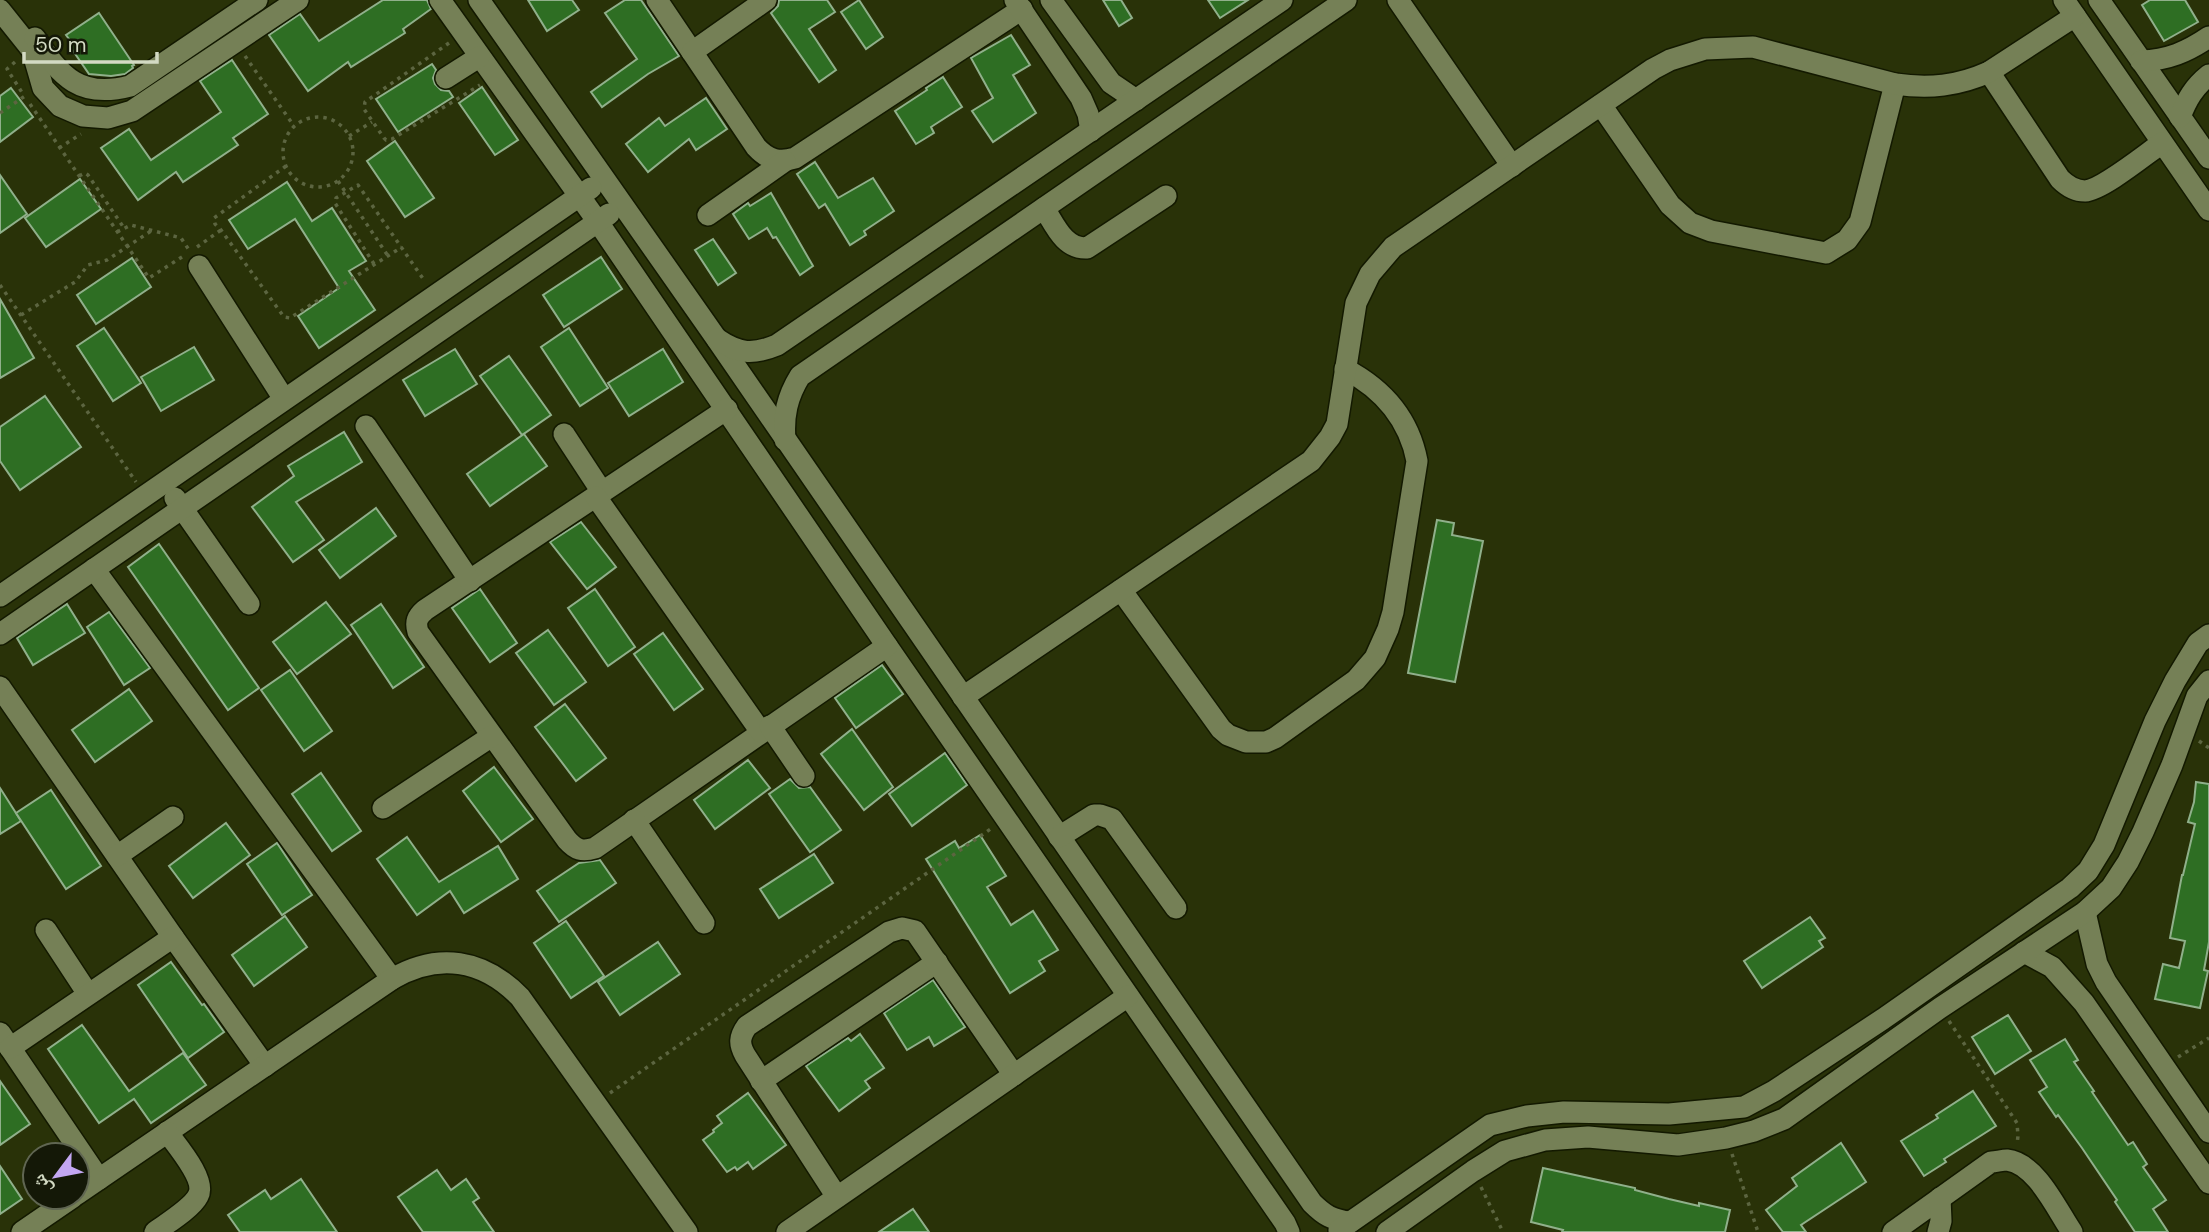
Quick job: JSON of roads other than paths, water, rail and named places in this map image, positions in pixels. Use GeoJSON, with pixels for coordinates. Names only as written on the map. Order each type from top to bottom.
{"type":"FeatureCollection","features":[{"type":"Feature","properties":{"kind":"street"},"geometry":{"type":"LineString","coordinates":[[9,0],[60,72],[75,83],[93,90],[112,91],[130,86],[257,0]]}},
{"type":"Feature","properties":{"kind":"street"},"geometry":{"type":"LineString","coordinates":[[0,10],[32,50],[43,88],[60,106],[83,116],[108,118],[132,111],[298,0]]}},
{"type":"Feature","properties":{"kind":"street"},"geometry":{"type":"LineString","coordinates":[[440,0],[727,409],[1289,1232]]}},
{"type":"Feature","properties":{"kind":"street"},"geometry":{"type":"LineString","coordinates":[[479,0],[716,338],[1312,1203],[1325,1216],[1343,1227],[1490,1125],[1527,1116],[1564,1112],[1669,1114],[1744,1107],[1774,1091],[1883,1019],[2070,888],[2088,871],[2104,845],[2155,721],[2175,681],[2198,643],[2209,635]]}},
{"type":"Feature","properties":{"kind":"street"},"geometry":{"type":"LineString","coordinates":[[657,0],[756,147],[774,160],[785,161]]}},
{"type":"Feature","properties":{"kind":"street"},"geometry":{"type":"LineString","coordinates":[[692,52],[766,0]]}},
{"type":"Feature","properties":{"kind":"street"},"geometry":{"type":"LineString","coordinates":[[1051,0],[1097,67],[1111,83],[1136,100]]}},
{"type":"Feature","properties":{"kind":"street"},"geometry":{"type":"LineString","coordinates":[[716,338],[729,348],[746,352],[762,351],[777,345],[1282,0]]}},
{"type":"Feature","properties":{"kind":"street"},"geometry":{"type":"LineString","coordinates":[[785,440],[786,406],[791,390],[800,376],[1346,0]]}},
{"type":"Feature","properties":{"kind":"street"},"geometry":{"type":"LineString","coordinates":[[1398,0],[1511,166]]}},
{"type":"Feature","properties":{"kind":"street"},"geometry":{"type":"LineString","coordinates":[[2099,0],[2209,158]]}},
{"type":"Feature","properties":{"kind":"street"},"geometry":{"type":"LineString","coordinates":[[708,215],[1018,4],[1072,84],[1088,114],[1091,131]]}},
{"type":"Feature","properties":{"kind":"street"},"geometry":{"type":"LineString","coordinates":[[963,697],[1311,461],[1330,438],[1337,424],[1356,303],[1381,260],[1393,247],[1670,60],[1721,47],[1753,47],[1895,83],[1916,87],[1946,86],[1989,72],[2069,8],[2208,207]]}},
{"type":"Feature","properties":{"kind":"street"},"geometry":{"type":"LineString","coordinates":[[2141,61],[2160,60],[2206,47]]}},
{"type":"Feature","properties":{"kind":"street"},"geometry":{"type":"LineString","coordinates":[[446,78],[479,57]]}},
{"type":"Feature","properties":{"kind":"street"},"geometry":{"type":"LineString","coordinates":[[1072,84],[1097,67]]}},
{"type":"Feature","properties":{"kind":"street"},"geometry":{"type":"LineString","coordinates":[[1989,72],[2060,179],[2071,188],[2085,191],[2098,188],[2162,143]]}},
{"type":"Feature","properties":{"kind":"street"},"geometry":{"type":"LineString","coordinates":[[2180,117],[2197,84],[2209,75]]}},
{"type":"Feature","properties":{"kind":"street"},"geometry":{"type":"LineString","coordinates":[[1601,105],[1670,205],[1690,223],[1711,231],[1826,253],[1847,240],[1860,222],[1895,83]]}},
{"type":"Feature","properties":{"kind":"street"},"geometry":{"type":"LineString","coordinates":[[0,596],[605,179]]}},
{"type":"Feature","properties":{"kind":"street"},"geometry":{"type":"LineString","coordinates":[[1044,208],[1065,240],[1076,247],[1087,248],[1166,196]]}},
{"type":"Feature","properties":{"kind":"street"},"geometry":{"type":"LineString","coordinates":[[0,634],[623,206]]}},
{"type":"Feature","properties":{"kind":"street"},"geometry":{"type":"LineString","coordinates":[[910,254],[931,285]]}},
{"type":"Feature","properties":{"kind":"street"},"geometry":{"type":"LineString","coordinates":[[194,259],[284,399]]}},
{"type":"Feature","properties":{"kind":"street"},"geometry":{"type":"LineString","coordinates":[[1121,590],[1221,729],[1237,740],[1256,743],[1275,738],[1356,680],[1375,658],[1393,612],[1417,461],[1411,436],[1397,411],[1374,386],[1345,369]]}},
{"type":"Feature","properties":{"kind":"street"},"geometry":{"type":"LineString","coordinates":[[727,409],[418,616],[418,632],[574,848],[584,851],[595,848],[887,646]]}},
{"type":"Feature","properties":{"kind":"street"},"geometry":{"type":"LineString","coordinates":[[366,426],[470,581]]}},
{"type":"Feature","properties":{"kind":"street"},"geometry":{"type":"LineString","coordinates":[[564,433],[599,494],[765,729],[804,776]]}},
{"type":"Feature","properties":{"kind":"street"},"geometry":{"type":"LineString","coordinates":[[164,482],[249,604]]}},
{"type":"Feature","properties":{"kind":"street"},"geometry":{"type":"LineString","coordinates":[[94,569],[392,979]]}},
{"type":"Feature","properties":{"kind":"street"},"geometry":{"type":"LineString","coordinates":[[1387,1232],[1505,1151],[1545,1140],[1588,1136],[1678,1145],[1727,1138],[1784,1119],[1896,1038],[2085,912],[2111,888],[2129,862],[2172,765],[2197,695],[2209,681]]}},
{"type":"Feature","properties":{"kind":"street"},"geometry":{"type":"LineString","coordinates":[[0,687],[265,1066]]}},
{"type":"Feature","properties":{"kind":"street"},"geometry":{"type":"LineString","coordinates":[[383,808],[492,736]]}},
{"type":"Feature","properties":{"kind":"street"},"geometry":{"type":"LineString","coordinates":[[1059,836],[1094,815],[1112,819],[1176,908]]}},
{"type":"Feature","properties":{"kind":"street"},"geometry":{"type":"LineString","coordinates":[[117,856],[173,817]]}},
{"type":"Feature","properties":{"kind":"street"},"geometry":{"type":"LineString","coordinates":[[634,820],[704,923]]}},
{"type":"Feature","properties":{"kind":"street"},"geometry":{"type":"LineString","coordinates":[[2085,912],[2098,964],[2106,982],[2209,1132]]}},
{"type":"Feature","properties":{"kind":"street"},"geometry":{"type":"LineString","coordinates":[[837,1197],[740,1046],[741,1035],[747,1026],[890,932],[902,928],[915,931],[1014,1075]]}},
{"type":"Feature","properties":{"kind":"street"},"geometry":{"type":"LineString","coordinates":[[46,930],[88,994]]}},
{"type":"Feature","properties":{"kind":"street"},"geometry":{"type":"LineString","coordinates":[[99,1179],[5,1041],[88,994],[173,936]]}},
{"type":"Feature","properties":{"kind":"street"},"geometry":{"type":"LineString","coordinates":[[2024,952],[2052,967],[2084,1003],[2209,1183]]}},
{"type":"Feature","properties":{"kind":"street"},"geometry":{"type":"LineString","coordinates":[[91,1185],[392,979],[418,967],[445,962],[473,966],[499,978],[520,997],[687,1232]]}},
{"type":"Feature","properties":{"kind":"street"},"geometry":{"type":"LineString","coordinates":[[761,1081],[937,962]]}},
{"type":"Feature","properties":{"kind":"street"},"geometry":{"type":"LineString","coordinates":[[787,1232],[1128,996]]}},
{"type":"Feature","properties":{"kind":"street"},"geometry":{"type":"LineString","coordinates":[[1883,1019],[1896,1038]]}},
{"type":"Feature","properties":{"kind":"street"},"geometry":{"type":"LineString","coordinates":[[155,1232],[192,1204],[199,1196],[201,1186],[167,1132]]}},
{"type":"Feature","properties":{"kind":"street"},"geometry":{"type":"LineString","coordinates":[[1893,1232],[1991,1162],[2007,1160],[2022,1165],[2035,1175],[2072,1232]]}},
{"type":"Feature","properties":{"kind":"street"},"geometry":{"type":"LineString","coordinates":[[1938,1232],[1941,1221],[1940,1198]]}},
{"type":"Feature","properties":{"kind":"street"},"geometry":{"type":"LineString","coordinates":[[22,1232],[53,1224]]}}]}
